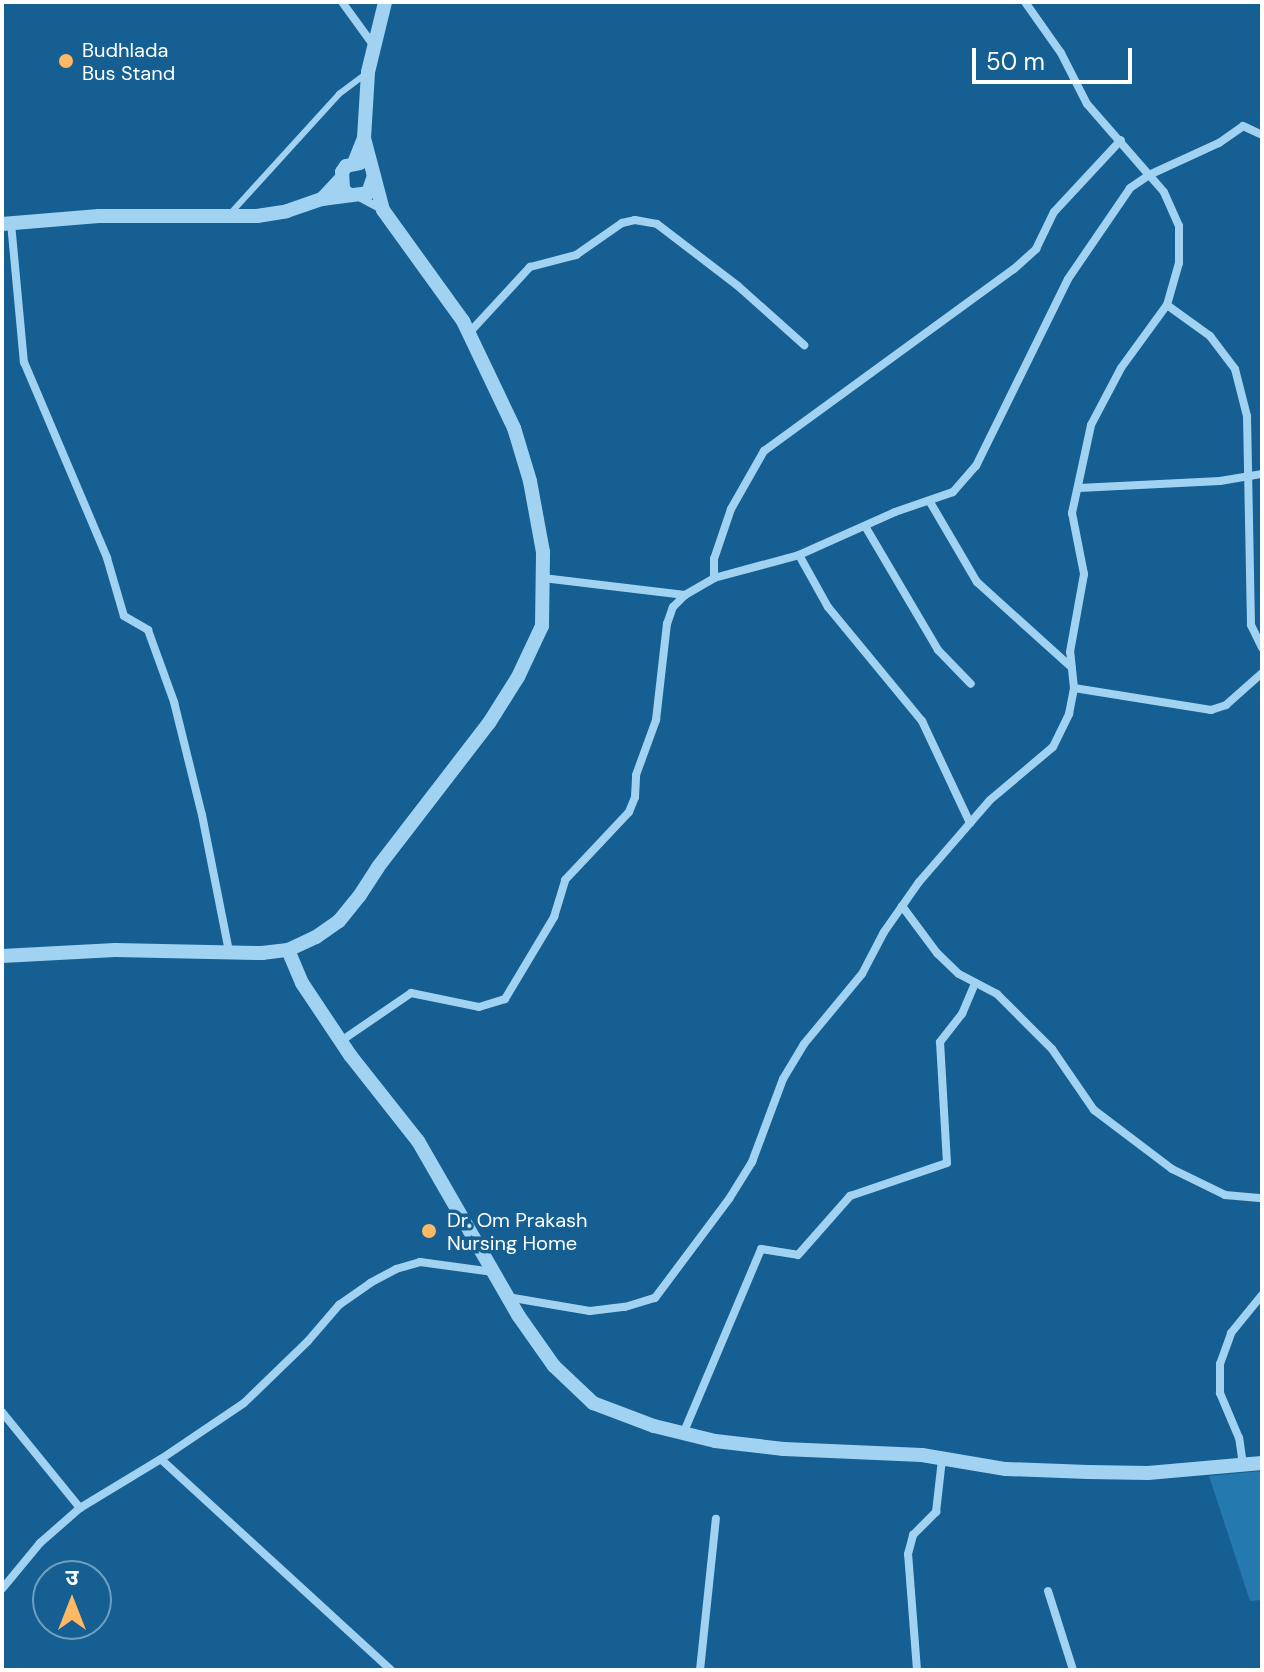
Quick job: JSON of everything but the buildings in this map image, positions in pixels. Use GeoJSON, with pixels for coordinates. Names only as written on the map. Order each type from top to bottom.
{"type":"FeatureCollection","features":[{"type":"Feature","properties":{"kind":"street"},"geometry":{"type":"LineString","coordinates":[[342,2],[374,47]]}},
{"type":"Feature","properties":{"kind":"street"},"geometry":{"type":"LineString","coordinates":[[354,163],[364,138],[368,72],[385,2]]}},
{"type":"Feature","properties":{"kind":"street"},"geometry":{"type":"LineString","coordinates":[[507,1297],[590,1311],[625,1307],[655,1298],[729,1199],[752,1162],[783,1079],[804,1044],[862,974],[902,906],[990,800],[1053,747],[1069,714],[1074,688],[1070,652],[1084,574],[1072,513],[1091,425],[1106,394],[1167,305],[1179,263],[1179,226],[1164,192],[1087,104],[1061,53],[1025,2]]}},
{"type":"Feature","properties":{"kind":"street"},"geometry":{"type":"LineString","coordinates":[[341,1041],[411,993],[479,1007],[505,999],[554,917],[565,880],[629,812],[635,797],[636,775],[656,720],[667,624],[673,607],[685,595],[714,578],[799,555],[953,492],[976,466],[1068,279],[1130,188],[1149,175],[1219,143],[1243,126],[1262,135]]}},
{"type":"Feature","properties":{"kind":"street"},"geometry":{"type":"LineString","coordinates":[[2,956],[115,950],[288,950],[316,937],[339,921],[489,723],[518,677],[542,626],[541,538],[514,428],[469,333],[383,210],[364,138]]}},
{"type":"Feature","properties":{"kind":"street"},"geometry":{"type":"LineString","coordinates":[[714,578],[714,559],[731,509],[764,451],[1014,269],[1036,249],[1054,212],[1121,140]]}},
{"type":"Feature","properties":{"kind":"street"},"geometry":{"type":"LineString","coordinates":[[322,199],[340,180],[346,166],[362,163],[374,175]]}},
{"type":"Feature","properties":{"kind":"street"},"geometry":{"type":"LineString","coordinates":[[229,951],[202,815],[174,702],[148,630],[124,616],[107,558],[24,362],[7,224],[99,216],[227,218],[287,211],[322,199],[368,193],[374,175]]}},
{"type":"Feature","properties":{"kind":"street"},"geometry":{"type":"LineString","coordinates":[[340,180],[354,196],[383,210]]}},
{"type":"Feature","properties":{"kind":"street"},"geometry":{"type":"LineString","coordinates":[[469,333],[530,267],[576,255],[622,223],[635,220],[657,224],[738,286],[804,345]]}},
{"type":"Feature","properties":{"kind":"street"},"geometry":{"type":"LineString","coordinates":[[1167,305],[1210,336],[1235,369],[1247,416],[1251,625],[1262,648]]}},
{"type":"Feature","properties":{"kind":"street"},"geometry":{"type":"LineString","coordinates":[[1079,488],[1220,481],[1262,474]]}},
{"type":"Feature","properties":{"kind":"street"},"geometry":{"type":"LineString","coordinates":[[930,502],[977,582],[1071,667]]}},
{"type":"Feature","properties":{"kind":"street"},"geometry":{"type":"LineString","coordinates":[[865,526],[938,650],[971,684]]}},
{"type":"Feature","properties":{"kind":"street"},"geometry":{"type":"LineString","coordinates":[[799,555],[828,607],[922,721],[970,823]]}},
{"type":"Feature","properties":{"kind":"street"},"geometry":{"type":"LineString","coordinates":[[543,578],[685,595]]}},
{"type":"Feature","properties":{"kind":"street"},"geometry":{"type":"LineString","coordinates":[[1074,688],[1211,710],[1226,705],[1262,672]]}},
{"type":"Feature","properties":{"kind":"street"},"geometry":{"type":"LineString","coordinates":[[902,906],[937,953],[959,974],[997,994],[1024,1019],[1052,1049],[1094,1110],[1172,1169],[1225,1195],[1262,1198]]}},
{"type":"Feature","properties":{"kind":"street"},"geometry":{"type":"LineString","coordinates":[[288,950],[302,983],[341,1041],[418,1141],[457,1203],[507,1297],[554,1366],[593,1403],[683,1434],[715,1441],[784,1449],[942,1459],[1006,1469],[1148,1473],[1262,1463]]}},
{"type":"Feature","properties":{"kind":"street"},"geometry":{"type":"LineString","coordinates":[[683,1434],[761,1249],[798,1255],[850,1196],[947,1163],[940,1042],[962,1014],[975,983]]}},
{"type":"Feature","properties":{"kind":"street"},"geometry":{"type":"LineString","coordinates":[[2,1589],[40,1543],[80,1508],[161,1459],[244,1403],[308,1341],[339,1305],[370,1283],[396,1269],[420,1262],[493,1272]]}},
{"type":"Feature","properties":{"kind":"street"},"geometry":{"type":"LineString","coordinates":[[1243,1465],[1239,1438],[1220,1393],[1220,1364],[1231,1333],[1262,1295]]}},
{"type":"Feature","properties":{"kind":"street"},"geometry":{"type":"LineString","coordinates":[[2,1412],[80,1508]]}},
{"type":"Feature","properties":{"kind":"street"},"geometry":{"type":"LineString","coordinates":[[161,1459],[391,1670]]}},
{"type":"Feature","properties":{"kind":"street"},"geometry":{"type":"LineString","coordinates":[[917,1670],[908,1554],[913,1535],[936,1512],[942,1459]]}},
{"type":"Feature","properties":{"kind":"street"},"geometry":{"type":"LineString","coordinates":[[700,1670],[716,1519]]}},
{"type":"Feature","properties":{"kind":"street"},"geometry":{"type":"LineString","coordinates":[[1048,1591],[1073,1670]]}},
{"type":"Feature","properties":{"kind":"lane"},"geometry":{"type":"LineString","coordinates":[[227,218],[339,94],[368,72]]}},
{"type":"Feature","properties":{"kind":"shaded area"},"geometry":{"type":"Polygon","coordinates":[[[1262,1471],[1262,1600],[1250,1601],[1209,1476],[1262,1471]]]}},
{"type":"Feature","properties":{"kind":"place","name":"Budhlada Bus Stand"},"geometry":{"type":"Point","coordinates":[66,61]}},
{"type":"Feature","properties":{"kind":"place","name":"Dr. Om Prakash Nursing Home"},"geometry":{"type":"Point","coordinates":[429,1231]}}]}
